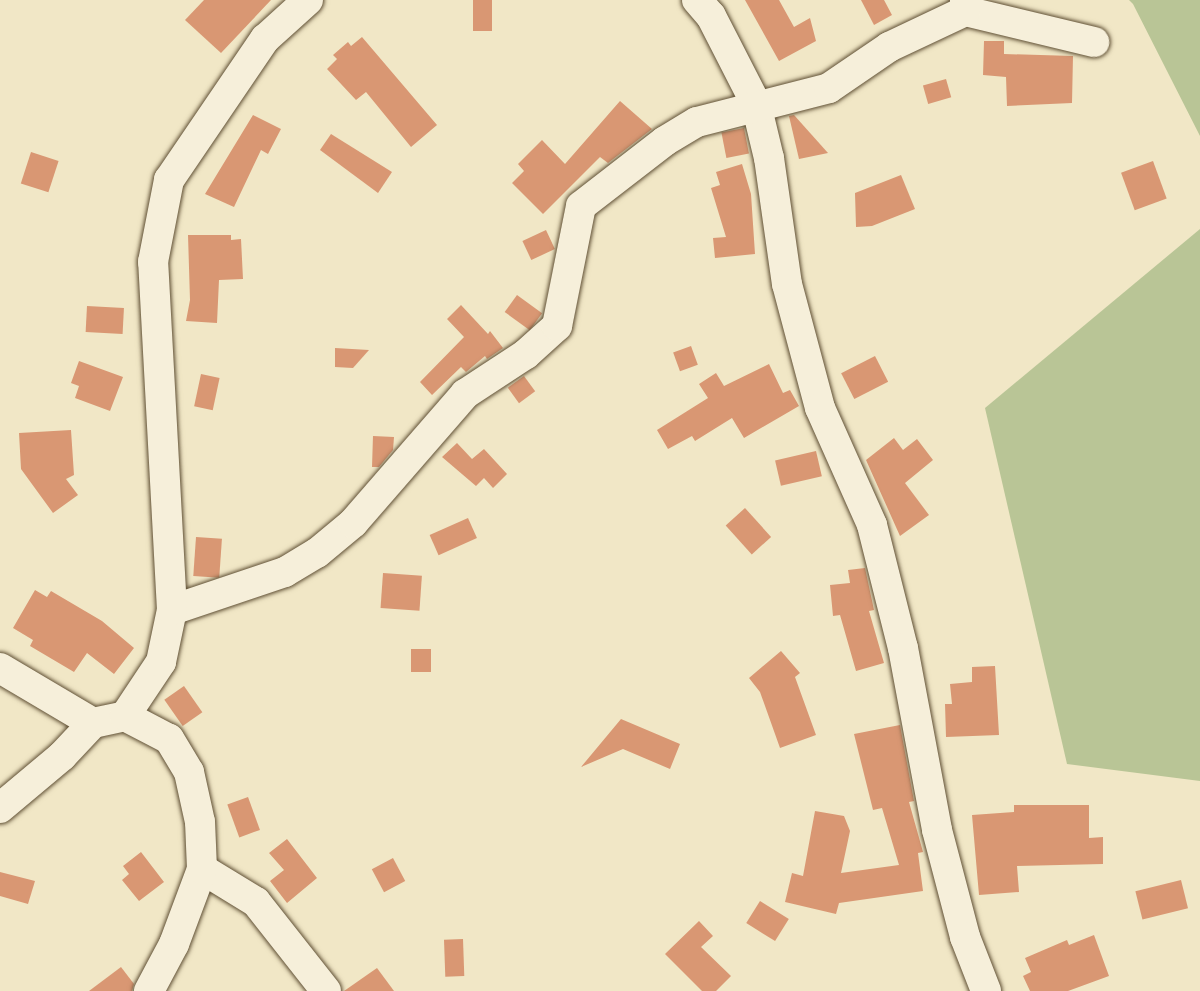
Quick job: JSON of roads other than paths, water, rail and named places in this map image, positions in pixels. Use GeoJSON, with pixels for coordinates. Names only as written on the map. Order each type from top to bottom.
{"type":"FeatureCollection","features":[{"type":"Feature","properties":{"kind":"street"},"geometry":{"type":"LineString","coordinates":[[125,716],[161,662],[172,610],[153,262],[170,180],[266,39],[308,0]]}},
{"type":"Feature","properties":{"kind":"street"},"geometry":{"type":"LineString","coordinates":[[697,0],[711,16],[756,104],[769,158],[787,284],[820,408],[872,525],[903,648],[937,830],[964,937],[986,991]]}},
{"type":"Feature","properties":{"kind":"street"},"geometry":{"type":"LineString","coordinates":[[172,610],[285,572],[317,553],[353,523],[465,394],[526,354],[557,326],[581,206],[680,131],[697,122],[756,104],[829,88],[889,47],[965,6],[1094,42]]}},
{"type":"Feature","properties":{"kind":"street"},"geometry":{"type":"LineString","coordinates":[[0,668],[93,723]]}},
{"type":"Feature","properties":{"kind":"street"},"geometry":{"type":"LineString","coordinates":[[0,808],[62,756],[93,723],[125,716],[169,739],[189,772],[200,822],[202,869],[174,944],[149,991]]}},
{"type":"Feature","properties":{"kind":"street"},"geometry":{"type":"LineString","coordinates":[[202,869],[256,902],[326,991]]}}]}
